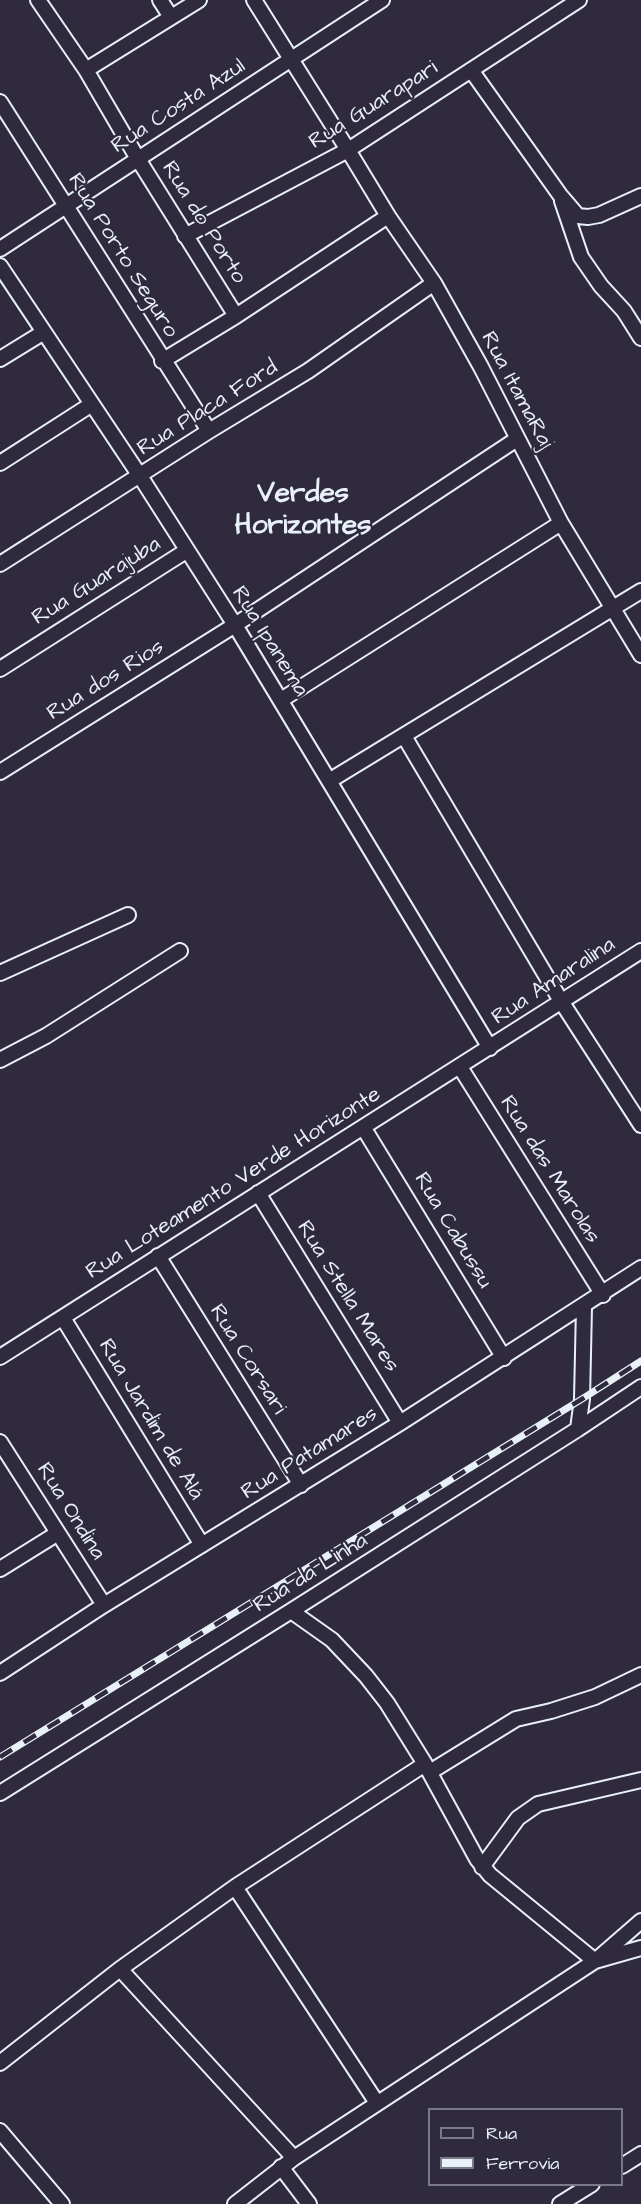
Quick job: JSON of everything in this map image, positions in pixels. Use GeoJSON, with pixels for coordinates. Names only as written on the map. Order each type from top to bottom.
{"type":"FeatureCollection","features":[{"type":"Feature","properties":{"kind":"street","name":"Rua do Porto"},"geometry":{"type":"LineString","coordinates":[[38,0],[86,70],[138,159],[236,316]]}},
{"type":"Feature","properties":{"kind":"street"},"geometry":{"type":"LineString","coordinates":[[160,0],[171,17]]}},
{"type":"Feature","properties":{"kind":"street"},"geometry":{"type":"LineString","coordinates":[[86,70],[198,0]]}},
{"type":"Feature","properties":{"kind":"street","name":"Rua ItamaRaj"},"geometry":{"type":"LineString","coordinates":[[254,0],[388,216],[434,283],[481,367],[561,523],[641,655]]}},
{"type":"Feature","properties":{"kind":"street","name":"Rua Costa Azul"},"geometry":{"type":"LineString","coordinates":[[0,249],[382,0]]}},
{"type":"Feature","properties":{"kind":"street","name":"Rua Guarapari"},"geometry":{"type":"LineString","coordinates":[[185,236],[348,150],[579,0]]}},
{"type":"Feature","properties":{"kind":"street"},"geometry":{"type":"LineString","coordinates":[[471,70],[560,195],[578,216],[588,218],[641,196]]}},
{"type":"Feature","properties":{"kind":"street","name":"Rua Porto Seguro"},"geometry":{"type":"LineString","coordinates":[[0,102],[162,361],[209,431]]}},
{"type":"Feature","properties":{"kind":"street"},"geometry":{"type":"LineString","coordinates":[[560,195],[581,257],[624,311],[641,338]]}},
{"type":"Feature","properties":{"kind":"street"},"geometry":{"type":"LineString","coordinates":[[162,361],[236,316],[388,216]]}},
{"type":"Feature","properties":{"kind":"street","name":"Rua Ipanema"},"geometry":{"type":"LineString","coordinates":[[0,266],[140,476],[235,625],[490,1048]]}},
{"type":"Feature","properties":{"kind":"street","name":"Rua Placa Ford"},"geometry":{"type":"LineString","coordinates":[[0,564],[308,371],[434,283]]}},
{"type":"Feature","properties":{"kind":"street"},"geometry":{"type":"LineString","coordinates":[[0,359],[44,332]]}},
{"type":"Feature","properties":{"kind":"street"},"geometry":{"type":"LineString","coordinates":[[0,463],[92,405]]}},
{"type":"Feature","properties":{"kind":"street","name":"Rua dos Rios"},"geometry":{"type":"LineString","coordinates":[[0,772],[235,625],[518,439]]}},
{"type":"Feature","properties":{"kind":"street"},"geometry":{"type":"LineString","coordinates":[[281,700],[561,523]]}},
{"type":"Feature","properties":{"kind":"street","name":"Rua Guarajuba"},"geometry":{"type":"LineString","coordinates":[[0,669],[186,551]]}},
{"type":"Feature","properties":{"kind":"street"},"geometry":{"type":"LineString","coordinates":[[329,781],[641,591]]}},
{"type":"Feature","properties":{"kind":"street"},"geometry":{"type":"LineString","coordinates":[[404,736],[561,1001],[641,1125]]}},
{"type":"Feature","properties":{"kind":"street"},"geometry":{"type":"LineString","coordinates":[[0,973],[128,915]]}},
{"type":"Feature","properties":{"kind":"street"},"geometry":{"type":"LineString","coordinates":[[0,1060],[46,1036],[180,951]]}},
{"type":"Feature","properties":{"kind":"street","name":"Rua Amaralina"},"geometry":{"type":"LineString","coordinates":[[490,1048],[641,951]]}},
{"type":"Feature","properties":{"kind":"street","name":"Rua Loteamento Verde Horizonte"},"geometry":{"type":"LineString","coordinates":[[0,1357],[490,1048]]}},
{"type":"Feature","properties":{"kind":"street","name":"Rua das Marolas"},"geometry":{"type":"LineString","coordinates":[[460,1067],[603,1295]]}},
{"type":"Feature","properties":{"kind":"street","name":"Rua Cabussu"},"geometry":{"type":"LineString","coordinates":[[363,1127],[504,1358]]}},
{"type":"Feature","properties":{"kind":"street","name":"Rua Stella Mares"},"geometry":{"type":"LineString","coordinates":[[258,1193],[400,1424]]}},
{"type":"Feature","properties":{"kind":"street","name":"Rua Corsari"},"geometry":{"type":"LineString","coordinates":[[158,1256],[301,1485]]}},
{"type":"Feature","properties":{"kind":"street","name":"Rua Patamares"},"geometry":{"type":"LineString","coordinates":[[0,1672],[104,1605],[400,1424],[603,1295],[641,1268]]}},
{"type":"Feature","properties":{"kind":"street"},"geometry":{"type":"LineString","coordinates":[[578,1429],[582,1399],[584,1307]]}},
{"type":"Feature","properties":{"kind":"street","name":"Rua Jardim de Alá"},"geometry":{"type":"LineString","coordinates":[[63,1318],[202,1545]]}},
{"type":"Feature","properties":{"kind":"street","name":"Rua da Linha"},"geometry":{"type":"LineString","coordinates":[[0,1793],[640,1389]]}},
{"type":"Feature","properties":{"kind":"street","name":"Rua Ondina"},"geometry":{"type":"LineString","coordinates":[[0,1442],[5,1461],[58,1533],[104,1605]]}},
{"type":"Feature","properties":{"kind":"street"},"geometry":{"type":"LineString","coordinates":[[0,1569],[58,1533]]}},
{"type":"Feature","properties":{"kind":"street"},"geometry":{"type":"LineString","coordinates":[[291,1611],[332,1640],[366,1676],[387,1703],[428,1768],[482,1867],[595,1961]]}},
{"type":"Feature","properties":{"kind":"street"},"geometry":{"type":"LineString","coordinates":[[0,2063],[120,1969],[235,1887],[428,1768],[516,1719],[556,1710],[595,1697],[641,1675]]}},
{"type":"Feature","properties":{"kind":"street"},"geometry":{"type":"LineString","coordinates":[[482,1867],[519,1818],[538,1804],[641,1780]]}},
{"type":"Feature","properties":{"kind":"street"},"geometry":{"type":"LineString","coordinates":[[235,1887],[376,2103]]}},
{"type":"Feature","properties":{"kind":"street"},"geometry":{"type":"LineString","coordinates":[[235,2204],[294,2157],[595,1961],[641,1921]]}},
{"type":"Feature","properties":{"kind":"street"},"geometry":{"type":"LineString","coordinates":[[595,1961],[641,1948]]}},
{"type":"Feature","properties":{"kind":"street"},"geometry":{"type":"LineString","coordinates":[[120,1969],[294,2157]]}},
{"type":"Feature","properties":{"kind":"street"},"geometry":{"type":"LineString","coordinates":[[0,2131],[62,2204]]}},
{"type":"Feature","properties":{"kind":"street"},"geometry":{"type":"LineString","coordinates":[[623,2165],[641,2154]]}},
{"type":"Feature","properties":{"kind":"street"},"geometry":{"type":"LineString","coordinates":[[282,2167],[309,2204]]}},
{"type":"Feature","properties":{"kind":"street"},"geometry":{"type":"LineString","coordinates":[[560,2204],[589,2186]]}},
{"type":"Feature","properties":{"kind":"railway"},"geometry":{"type":"LineString","coordinates":[[0,1757],[641,1361]]}},
{"type":"Feature","properties":{"kind":"district","name":"Verdes Horizontes"},"geometry":{"type":"Point","coordinates":[303,511]}}]}
